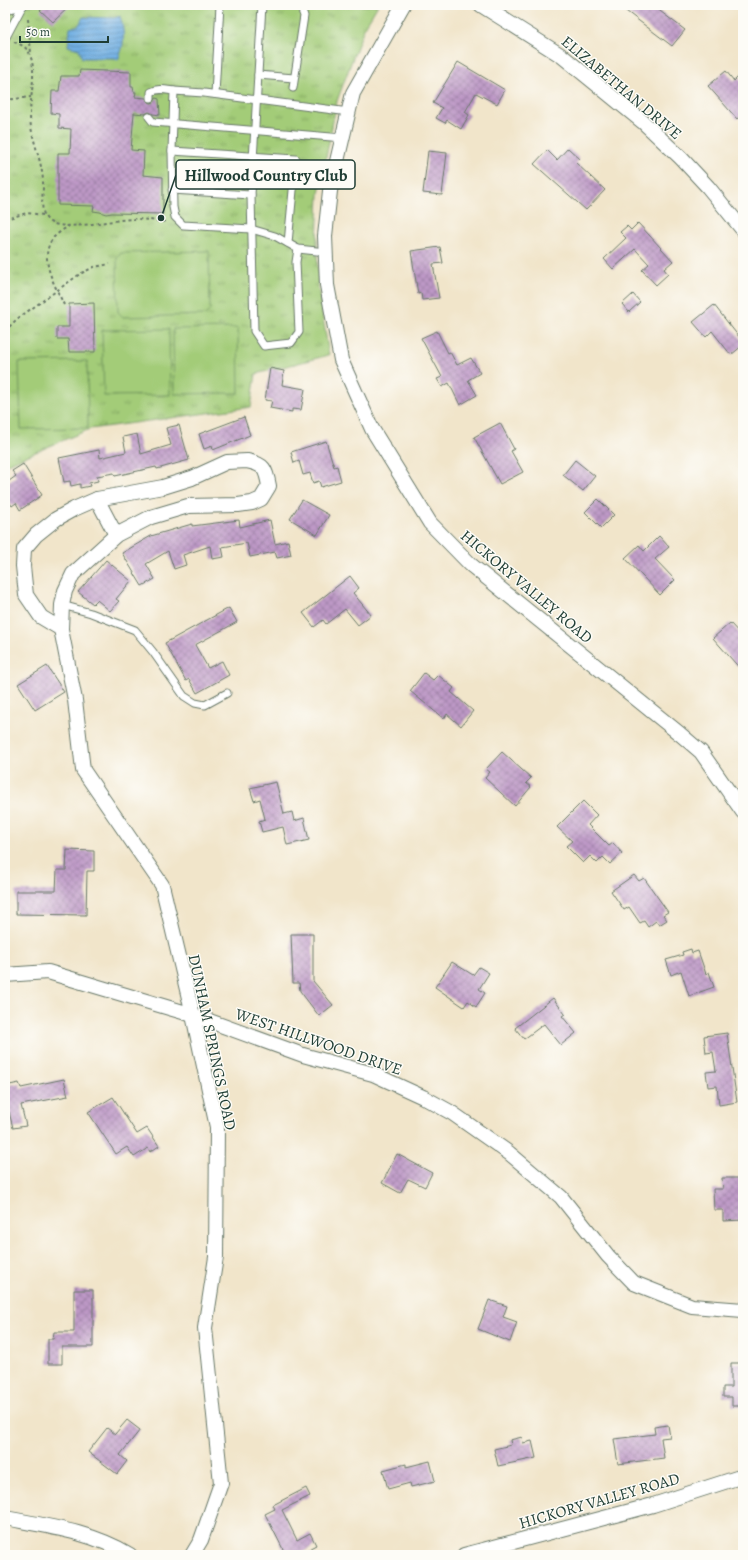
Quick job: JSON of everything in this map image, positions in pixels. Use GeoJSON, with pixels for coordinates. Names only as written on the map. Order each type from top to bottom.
{"type":"FeatureCollection","features":[{"type":"Feature","properties":{"kind":"street","name":"HICKORY VALLEY ROAD"},"geometry":{"type":"LineString","coordinates":[[403,5],[353,93],[330,191],[325,236],[328,285],[341,360],[372,430],[430,523],[471,565],[701,752],[743,812]]}},
{"type":"Feature","properties":{"kind":"street","name":"ELIZABETHAN DRIVE"},"geometry":{"type":"LineString","coordinates":[[480,5],[562,56],[643,122],[681,158],[708,187],[743,230]]}},
{"type":"Feature","properties":{"kind":"street","name":"DUNHAM SPRINGS ROAD"},"geometry":{"type":"LineString","coordinates":[[97,499],[163,487],[192,478],[227,462],[247,460],[259,463],[266,472],[269,486],[261,499],[252,503],[238,506],[188,506],[151,517],[116,535],[73,574],[65,591],[62,605],[61,628],[75,700],[83,770],[162,885],[217,1127],[216,1257],[205,1328],[221,1483],[201,1540],[192,1555]]}},
{"type":"Feature","properties":{"kind":"street"},"geometry":{"type":"LineString","coordinates":[[61,628],[41,617],[26,595],[23,566],[24,550],[36,535],[56,519],[97,499],[116,535]]}},
{"type":"Feature","properties":{"kind":"street","name":"WEST HILLWOOD DRIVE"},"geometry":{"type":"LineString","coordinates":[[5,975],[48,972],[192,1015],[304,1055],[373,1074],[423,1096],[452,1113],[509,1153],[561,1197],[608,1256],[634,1283],[692,1306],[743,1310]]}},
{"type":"Feature","properties":{"kind":"street","name":"HICKORY VALLEY ROAD"},"geometry":{"type":"LineString","coordinates":[[464,1555],[653,1505],[743,1476]]}},
{"type":"Feature","properties":{"kind":"street"},"geometry":{"type":"LineString","coordinates":[[5,1518],[72,1531],[122,1550],[130,1555]]}},
{"type":"Feature","properties":{"kind":"lane"},"geometry":{"type":"LineString","coordinates":[[5,10],[23,5]]}},
{"type":"Feature","properties":{"kind":"lane"},"geometry":{"type":"LineString","coordinates":[[8,41],[23,5]]}},
{"type":"Feature","properties":{"kind":"lane"},"geometry":{"type":"LineString","coordinates":[[215,94],[220,5]]}},
{"type":"Feature","properties":{"kind":"lane"},"geometry":{"type":"LineString","coordinates":[[262,5],[251,195],[251,229],[254,331],[264,346],[291,343],[299,332],[296,262],[298,249]]}},
{"type":"Feature","properties":{"kind":"lane"},"geometry":{"type":"LineString","coordinates":[[293,88],[304,16],[300,5]]}},
{"type":"Feature","properties":{"kind":"lane"},"geometry":{"type":"LineString","coordinates":[[258,75],[294,78]]}},
{"type":"Feature","properties":{"kind":"lane"},"geometry":{"type":"LineString","coordinates":[[151,98],[151,92],[162,89],[215,94],[349,112]]}},
{"type":"Feature","properties":{"kind":"lane"},"geometry":{"type":"LineString","coordinates":[[174,91],[172,190],[175,217],[183,225],[251,229],[275,236],[298,249],[326,252]]}},
{"type":"Feature","properties":{"kind":"lane"},"geometry":{"type":"LineString","coordinates":[[149,117],[153,122],[342,138]]}},
{"type":"Feature","properties":{"kind":"lane"},"geometry":{"type":"LineString","coordinates":[[172,151],[296,159],[288,243]]}},
{"type":"Feature","properties":{"kind":"lane"},"geometry":{"type":"LineString","coordinates":[[172,190],[251,195]]}},
{"type":"Feature","properties":{"kind":"lane"},"geometry":{"type":"LineString","coordinates":[[62,605],[98,616],[135,630],[153,652],[184,696],[195,703],[205,705],[227,693]]}},
{"type":"Feature","properties":{"kind":"path"},"geometry":{"type":"LineString","coordinates":[[28,19],[33,66],[30,116],[42,167],[42,204],[44,216]]}},
{"type":"Feature","properties":{"kind":"path"},"geometry":{"type":"LineString","coordinates":[[8,41],[24,46],[31,56]]}},
{"type":"Feature","properties":{"kind":"path"},"geometry":{"type":"LineString","coordinates":[[5,100],[31,97]]}},
{"type":"Feature","properties":{"kind":"path"},"geometry":{"type":"LineString","coordinates":[[5,219],[27,213],[44,216],[51,222],[58,225],[134,219],[183,225]]}},
{"type":"Feature","properties":{"kind":"path"},"geometry":{"type":"LineString","coordinates":[[64,305],[50,273],[47,261],[48,250],[54,238],[70,225]]}},
{"type":"Feature","properties":{"kind":"path"},"geometry":{"type":"LineString","coordinates":[[5,331],[17,319],[80,274],[94,267],[110,264]]}},
{"type":"Feature","properties":{"kind":"green space"},"geometry":{"type":"Polygon","coordinates":[[[5,5],[378,5],[364,28],[337,101],[319,194],[317,241],[318,287],[329,355],[256,374],[251,407],[90,429],[5,465],[5,5]]]}},
{"type":"Feature","properties":{"kind":"green space"},"geometry":{"type":"Polygon","coordinates":[[[209,251],[210,310],[205,315],[123,317],[118,312],[117,258],[121,253],[209,251]]]}},
{"type":"Feature","properties":{"kind":"green space"},"geometry":{"type":"Polygon","coordinates":[[[238,328],[239,393],[174,394],[173,329],[238,328]]]}},
{"type":"Feature","properties":{"kind":"green space"},"geometry":{"type":"Polygon","coordinates":[[[169,329],[170,395],[104,396],[102,330],[169,329]]]}},
{"type":"Feature","properties":{"kind":"green space"},"geometry":{"type":"Polygon","coordinates":[[[87,361],[88,428],[21,429],[19,362],[87,361]]]}},
{"type":"Feature","properties":{"kind":"water"},"geometry":{"type":"Polygon","coordinates":[[[120,16],[124,38],[118,60],[113,58],[82,58],[79,49],[68,46],[70,28],[79,25],[83,17],[114,18],[120,16]]]}},
{"type":"Feature","properties":{"kind":"building"},"geometry":{"type":"Polygon","coordinates":[[[46,5],[71,5],[53,22],[40,10],[46,5]]]}},
{"type":"Feature","properties":{"kind":"building"},"geometry":{"type":"Polygon","coordinates":[[[618,5],[652,5],[685,30],[672,46],[618,5]]]}},
{"type":"Feature","properties":{"kind":"building"},"geometry":{"type":"Polygon","coordinates":[[[458,62],[505,90],[497,104],[476,93],[465,112],[469,115],[461,129],[447,120],[445,123],[436,118],[442,108],[433,103],[458,62]]]}},
{"type":"Feature","properties":{"kind":"building"},"geometry":{"type":"Polygon","coordinates":[[[80,70],[131,72],[131,87],[133,87],[134,92],[136,92],[135,97],[146,98],[147,101],[151,103],[154,102],[156,98],[159,99],[160,115],[149,112],[145,114],[134,113],[131,150],[144,151],[143,175],[163,177],[163,214],[106,214],[93,211],[94,206],[58,205],[58,153],[70,153],[71,129],[59,128],[59,114],[51,113],[52,91],[59,91],[61,76],[79,76],[80,70]]]}},
{"type":"Feature","properties":{"kind":"building"},"geometry":{"type":"Polygon","coordinates":[[[726,71],[734,81],[738,77],[743,82],[743,113],[737,119],[708,86],[726,71]]]}},
{"type":"Feature","properties":{"kind":"building"},"geometry":{"type":"Polygon","coordinates":[[[568,148],[580,159],[576,163],[605,190],[586,210],[534,164],[547,150],[557,160],[568,148]]]}},
{"type":"Feature","properties":{"kind":"building"},"geometry":{"type":"Polygon","coordinates":[[[428,151],[447,153],[442,195],[423,193],[428,151]]]}},
{"type":"Feature","properties":{"kind":"building"},"geometry":{"type":"Polygon","coordinates":[[[638,223],[673,261],[664,269],[668,274],[656,285],[642,270],[649,264],[635,249],[613,269],[604,259],[626,238],[620,232],[627,226],[631,230],[638,223]]]}},
{"type":"Feature","properties":{"kind":"building"},"geometry":{"type":"Polygon","coordinates":[[[440,247],[443,263],[433,264],[439,298],[422,300],[421,293],[418,294],[411,251],[440,247]]]}},
{"type":"Feature","properties":{"kind":"building"},"geometry":{"type":"Polygon","coordinates":[[[633,294],[640,302],[629,312],[622,304],[633,294]]]}},
{"type":"Feature","properties":{"kind":"building"},"geometry":{"type":"Polygon","coordinates":[[[94,303],[95,352],[69,352],[68,339],[57,339],[57,327],[69,327],[69,304],[94,303]]]}},
{"type":"Feature","properties":{"kind":"building"},"geometry":{"type":"Polygon","coordinates":[[[714,305],[743,342],[743,345],[731,355],[712,331],[706,337],[693,322],[714,305]]]}},
{"type":"Feature","properties":{"kind":"building"},"geometry":{"type":"Polygon","coordinates":[[[437,331],[448,353],[450,352],[457,365],[471,358],[480,373],[468,380],[477,395],[460,405],[449,383],[442,387],[437,379],[442,377],[421,338],[437,331]]]}},
{"type":"Feature","properties":{"kind":"building"},"geometry":{"type":"Polygon","coordinates":[[[270,368],[284,371],[282,385],[305,389],[301,410],[292,409],[292,412],[270,408],[272,401],[265,400],[270,368]]]}},
{"type":"Feature","properties":{"kind":"building"},"geometry":{"type":"Polygon","coordinates":[[[244,417],[250,435],[213,450],[212,446],[204,449],[199,434],[244,417]]]}},
{"type":"Feature","properties":{"kind":"building"},"geometry":{"type":"Polygon","coordinates":[[[500,423],[514,449],[511,451],[523,472],[500,484],[474,437],[500,423]]]}},
{"type":"Feature","properties":{"kind":"building"},"geometry":{"type":"Polygon","coordinates":[[[179,425],[189,460],[157,469],[156,467],[115,476],[114,473],[97,476],[98,481],[89,483],[90,486],[80,488],[80,484],[71,486],[70,481],[64,482],[59,458],[99,450],[100,458],[126,452],[123,437],[137,434],[141,454],[171,445],[166,428],[179,425]]]}},
{"type":"Feature","properties":{"kind":"building"},"geometry":{"type":"Polygon","coordinates":[[[326,441],[334,467],[337,466],[341,481],[321,487],[319,481],[313,483],[310,473],[303,475],[299,461],[294,463],[291,452],[326,441]]]}},
{"type":"Feature","properties":{"kind":"building"},"geometry":{"type":"Polygon","coordinates":[[[575,460],[595,476],[583,491],[563,475],[575,460]]]}},
{"type":"Feature","properties":{"kind":"building"},"geometry":{"type":"Polygon","coordinates":[[[23,464],[42,495],[20,510],[16,503],[12,506],[5,496],[5,484],[16,476],[12,471],[23,464]]]}},
{"type":"Feature","properties":{"kind":"building"},"geometry":{"type":"Polygon","coordinates":[[[598,499],[614,515],[601,528],[585,512],[598,499]]]}},
{"type":"Feature","properties":{"kind":"building"},"geometry":{"type":"Polygon","coordinates":[[[302,500],[329,515],[317,535],[290,519],[302,500]]]}},
{"type":"Feature","properties":{"kind":"building"},"geometry":{"type":"Polygon","coordinates":[[[239,520],[240,527],[270,520],[275,544],[288,541],[291,555],[277,558],[275,552],[250,557],[247,543],[222,547],[224,557],[212,559],[210,546],[183,555],[186,565],[174,569],[168,551],[146,564],[155,579],[142,586],[122,553],[151,536],[192,524],[192,526],[239,520]]]}},
{"type":"Feature","properties":{"kind":"building"},"geometry":{"type":"Polygon","coordinates":[[[659,536],[669,547],[655,559],[675,580],[660,595],[625,558],[639,545],[644,551],[659,536]]]}},
{"type":"Feature","properties":{"kind":"building"},"geometry":{"type":"Polygon","coordinates":[[[106,560],[131,581],[116,599],[119,601],[110,611],[97,600],[93,604],[78,592],[106,560]]]}},
{"type":"Feature","properties":{"kind":"building"},"geometry":{"type":"Polygon","coordinates":[[[350,576],[359,588],[353,593],[371,615],[358,625],[345,609],[326,624],[323,620],[314,627],[303,613],[350,576]]]}},
{"type":"Feature","properties":{"kind":"building"},"geometry":{"type":"Polygon","coordinates":[[[229,608],[237,622],[195,645],[208,668],[222,661],[229,675],[197,693],[189,679],[186,681],[165,643],[229,608]]]}},
{"type":"Feature","properties":{"kind":"building"},"geometry":{"type":"Polygon","coordinates":[[[730,623],[743,637],[743,672],[713,638],[730,623]]]}},
{"type":"Feature","properties":{"kind":"building"},"geometry":{"type":"Polygon","coordinates":[[[47,666],[64,692],[35,710],[18,684],[47,666]]]}},
{"type":"Feature","properties":{"kind":"building"},"geometry":{"type":"Polygon","coordinates":[[[424,673],[433,680],[438,675],[454,688],[451,692],[473,711],[461,726],[447,714],[444,719],[410,691],[424,673]]]}},
{"type":"Feature","properties":{"kind":"building"},"geometry":{"type":"Polygon","coordinates":[[[502,752],[531,778],[526,783],[531,787],[515,806],[485,778],[490,772],[486,769],[502,752]]]}},
{"type":"Feature","properties":{"kind":"building"},"geometry":{"type":"Polygon","coordinates":[[[276,782],[284,814],[292,812],[294,821],[304,818],[309,840],[287,845],[283,827],[262,832],[259,821],[265,819],[260,799],[254,801],[250,788],[276,782]]]}},
{"type":"Feature","properties":{"kind":"building"},"geometry":{"type":"Polygon","coordinates":[[[583,801],[597,815],[588,825],[609,846],[613,843],[622,853],[610,864],[603,857],[597,863],[590,856],[583,863],[566,846],[572,841],[557,827],[583,801]]]}},
{"type":"Feature","properties":{"kind":"building"},"geometry":{"type":"Polygon","coordinates":[[[67,850],[94,851],[94,871],[87,871],[86,915],[16,914],[16,891],[56,891],[57,870],[66,870],[67,850]]]}},
{"type":"Feature","properties":{"kind":"building"},"geometry":{"type":"Polygon","coordinates":[[[634,875],[639,881],[644,878],[668,912],[663,915],[667,920],[659,925],[656,921],[648,927],[644,921],[640,923],[629,907],[624,910],[611,891],[634,875]]]}},
{"type":"Feature","properties":{"kind":"building"},"geometry":{"type":"Polygon","coordinates":[[[291,934],[313,934],[313,981],[333,1005],[319,1016],[300,991],[299,983],[293,983],[291,934]]]}},
{"type":"Feature","properties":{"kind":"building"},"geometry":{"type":"Polygon","coordinates":[[[691,949],[692,953],[698,951],[706,974],[709,972],[714,987],[689,996],[681,971],[671,975],[666,960],[683,955],[682,952],[691,949]]]}},
{"type":"Feature","properties":{"kind":"building"},"geometry":{"type":"Polygon","coordinates":[[[452,962],[473,975],[479,967],[489,973],[479,989],[485,993],[476,1007],[468,1001],[464,1007],[435,987],[452,962]]]}},
{"type":"Feature","properties":{"kind":"building"},"geometry":{"type":"Polygon","coordinates":[[[553,998],[565,1014],[562,1016],[576,1033],[561,1045],[544,1024],[524,1039],[515,1028],[553,998]]]}},
{"type":"Feature","properties":{"kind":"building"},"geometry":{"type":"Polygon","coordinates":[[[727,1033],[737,1102],[719,1105],[717,1086],[708,1087],[706,1072],[716,1071],[713,1052],[706,1053],[704,1036],[727,1033]]]}},
{"type":"Feature","properties":{"kind":"building"},"geometry":{"type":"Polygon","coordinates":[[[64,1079],[68,1096],[21,1105],[26,1126],[13,1128],[9,1112],[5,1113],[5,1086],[19,1083],[21,1088],[64,1079]]]}},
{"type":"Feature","properties":{"kind":"building"},"geometry":{"type":"Polygon","coordinates":[[[113,1097],[137,1134],[147,1128],[159,1146],[150,1152],[148,1148],[134,1157],[127,1147],[116,1154],[88,1112],[113,1097]]]}},
{"type":"Feature","properties":{"kind":"building"},"geometry":{"type":"Polygon","coordinates":[[[397,1154],[432,1173],[425,1187],[408,1179],[400,1193],[382,1183],[397,1154]]]}},
{"type":"Feature","properties":{"kind":"building"},"geometry":{"type":"Polygon","coordinates":[[[722,1178],[743,1178],[743,1220],[723,1221],[723,1210],[714,1210],[713,1189],[723,1189],[722,1178]]]}},
{"type":"Feature","properties":{"kind":"building"},"geometry":{"type":"Polygon","coordinates":[[[74,1290],[93,1290],[93,1347],[62,1347],[62,1364],[48,1364],[48,1339],[53,1339],[54,1332],[74,1332],[74,1290]]]}},
{"type":"Feature","properties":{"kind":"building"},"geometry":{"type":"Polygon","coordinates":[[[489,1300],[507,1306],[503,1317],[517,1322],[510,1342],[478,1329],[489,1300]]]}},
{"type":"Feature","properties":{"kind":"building"},"geometry":{"type":"Polygon","coordinates":[[[731,1363],[743,1363],[743,1406],[732,1406],[732,1397],[723,1397],[723,1387],[731,1387],[731,1363]]]}},
{"type":"Feature","properties":{"kind":"building"},"geometry":{"type":"Polygon","coordinates":[[[127,1420],[140,1430],[120,1455],[127,1461],[117,1474],[88,1452],[107,1428],[115,1434],[127,1420]]]}},
{"type":"Feature","properties":{"kind":"building"},"geometry":{"type":"Polygon","coordinates":[[[668,1425],[670,1437],[661,1438],[664,1458],[618,1464],[614,1439],[655,1434],[654,1427],[668,1425]]]}},
{"type":"Feature","properties":{"kind":"building"},"geometry":{"type":"Polygon","coordinates":[[[522,1437],[523,1443],[532,1441],[536,1458],[498,1466],[494,1449],[511,1445],[510,1440],[522,1437]]]}},
{"type":"Feature","properties":{"kind":"building"},"geometry":{"type":"Polygon","coordinates":[[[430,1461],[435,1481],[411,1487],[410,1483],[388,1489],[383,1470],[406,1464],[406,1467],[430,1461]]]}},
{"type":"Feature","properties":{"kind":"building"},"geometry":{"type":"Polygon","coordinates":[[[306,1488],[310,1496],[282,1510],[297,1540],[310,1533],[316,1545],[297,1555],[286,1555],[265,1514],[275,1509],[273,1505],[306,1488]]]}},
{"type":"Feature","properties":{"kind":"place","name":"Hillwood Country Club"},"geometry":{"type":"Point","coordinates":[161,218]}}]}
